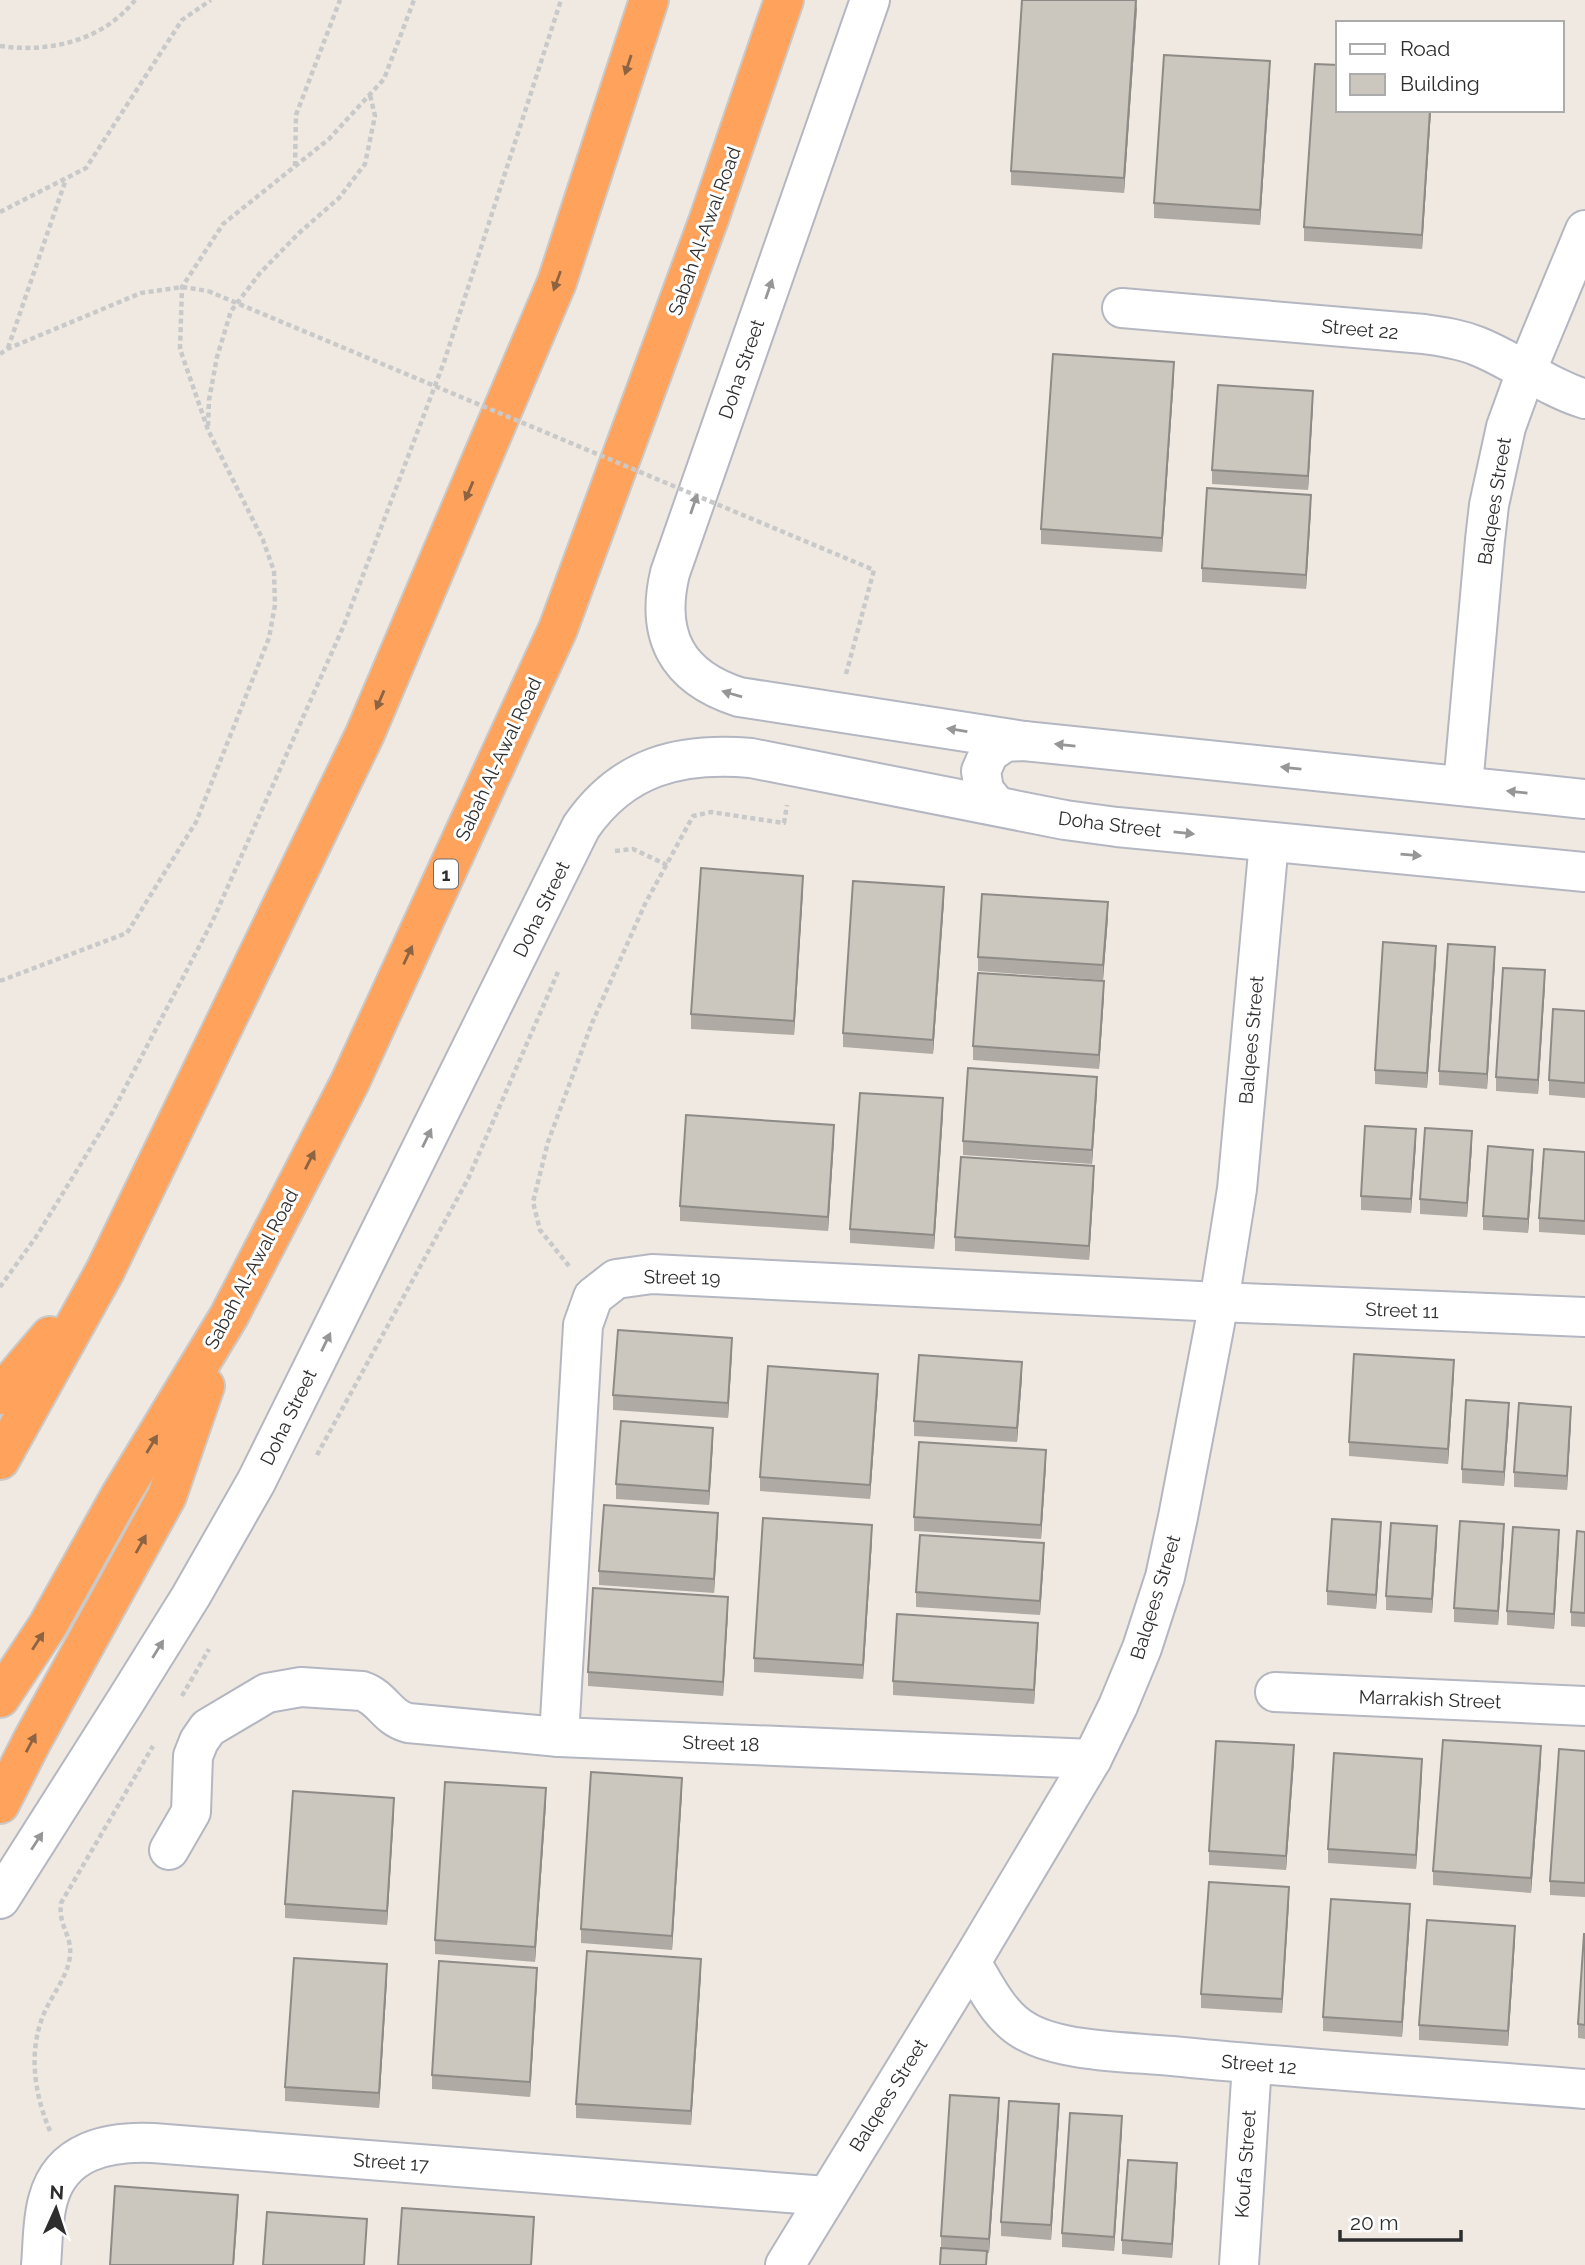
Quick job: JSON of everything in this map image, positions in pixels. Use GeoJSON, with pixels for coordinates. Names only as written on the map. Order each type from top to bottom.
{"type":"FeatureCollection","features":[{"type":"Feature","properties":{"kind":"highway"},"geometry":{"type":"LineString","coordinates":[[0,1460],[105,1271],[365,734],[557,282],[649,0]]}},
{"type":"Feature","properties":{"kind":"highway","name":"Sabah Al-Awal Road"},"geometry":{"type":"LineString","coordinates":[[0,1698],[48,1625],[120,1496],[229,1316],[350,1082],[558,629],[709,219],[784,0]]}},
{"type":"Feature","properties":{"kind":"highway"},"geometry":{"type":"LineString","coordinates":[[0,1395],[105,1271]]}},
{"type":"Feature","properties":{"kind":"highway"},"geometry":{"type":"LineString","coordinates":[[0,1804],[167,1496],[229,1316]]}},
{"type":"Feature","properties":{"kind":"street","name":"Doha Street"},"geometry":{"type":"LineString","coordinates":[[870,0],[670,573],[665,597],[666,622],[680,659],[688,671],[715,690],[739,697],[1024,741],[1585,799]]}},
{"type":"Feature","properties":{"kind":"street","name":"Balqees Street"},"geometry":{"type":"LineString","coordinates":[[1463,786],[1489,505],[1506,427],[1585,230]]}},
{"type":"Feature","properties":{"kind":"street","name":"Street 22"},"geometry":{"type":"LineString","coordinates":[[1122,308],[1459,339],[1495,354],[1553,387],[1585,399]]}},
{"type":"Feature","properties":{"kind":"street"},"geometry":{"type":"LineString","coordinates":[[996,805],[984,790],[981,771],[989,753],[1005,742],[1024,741]]}},
{"type":"Feature","properties":{"kind":"street","name":"Doha Street"},"geometry":{"type":"LineString","coordinates":[[0,1899],[147,1667],[256,1482],[581,827],[595,808],[629,779],[691,758],[731,756],[1065,820],[1585,872]]}},
{"type":"Feature","properties":{"kind":"street","name":"Balqees Street"},"geometry":{"type":"LineString","coordinates":[[785,2265],[1092,1759],[1142,1648],[1165,1577],[1178,1517],[1219,1302],[1237,1189],[1269,842]]}},
{"type":"Feature","properties":{"kind":"street","name":"Street 19"},"geometry":{"type":"LineString","coordinates":[[593,1297],[616,1279],[652,1274],[1219,1302]]}},
{"type":"Feature","properties":{"kind":"street"},"geometry":{"type":"LineString","coordinates":[[559,1737],[583,1325],[593,1297]]}},
{"type":"Feature","properties":{"kind":"street","name":"Street 11"},"geometry":{"type":"LineString","coordinates":[[1219,1302],[1585,1317]]}},
{"type":"Feature","properties":{"kind":"street","name":"Street 18"},"geometry":{"type":"LineString","coordinates":[[169,1850],[191,1812],[192,1756],[208,1728],[267,1693],[301,1688],[362,1691],[376,1698],[391,1716],[408,1723],[559,1737],[1092,1759]]}},
{"type":"Feature","properties":{"kind":"street","name":"Marrakish Street"},"geometry":{"type":"LineString","coordinates":[[1275,1692],[1585,1706]]}},
{"type":"Feature","properties":{"kind":"street","name":"Street 12"},"geometry":{"type":"LineString","coordinates":[[971,1962],[1006,2015],[1024,2031],[1044,2040],[1069,2045],[1252,2064],[1585,2089]]}},
{"type":"Feature","properties":{"kind":"street","name":"Koufa Street"},"geometry":{"type":"LineString","coordinates":[[1239,2265],[1252,2064]]}},
{"type":"Feature","properties":{"kind":"street","name":"Street 17"},"geometry":{"type":"LineString","coordinates":[[67,2166],[102,2147],[129,2142],[826,2196]]}},
{"type":"Feature","properties":{"kind":"street"},"geometry":{"type":"LineString","coordinates":[[41,2265],[49,2197],[53,2185],[67,2166]]}},
{"type":"Feature","properties":{"kind":"path"},"geometry":{"type":"LineString","coordinates":[[0,46],[21,49],[52,48],[82,39],[108,25],[135,0]]}},
{"type":"Feature","properties":{"kind":"path"},"geometry":{"type":"LineString","coordinates":[[0,212],[86,169],[181,20],[211,0]]}},
{"type":"Feature","properties":{"kind":"path"},"geometry":{"type":"LineString","coordinates":[[295,167],[296,115],[340,0]]}},
{"type":"Feature","properties":{"kind":"path"},"geometry":{"type":"LineString","coordinates":[[0,981],[127,933],[196,822],[270,638],[275,605],[274,571],[263,540],[208,430],[180,349],[182,287],[223,224],[329,139],[384,79],[414,0]]}},
{"type":"Feature","properties":{"kind":"path"},"geometry":{"type":"LineString","coordinates":[[0,1287],[36,1237],[113,1113],[213,920],[344,625],[444,362],[561,0]]}},
{"type":"Feature","properties":{"kind":"path"},"geometry":{"type":"LineString","coordinates":[[208,430],[213,378],[231,311],[270,263],[339,198],[365,164],[375,116],[370,94]]}},
{"type":"Feature","properties":{"kind":"path"},"geometry":{"type":"LineString","coordinates":[[8,349],[66,179]]}},
{"type":"Feature","properties":{"kind":"path"},"geometry":{"type":"LineString","coordinates":[[0,354],[141,293],[182,287],[208,291],[874,570],[855,641]]}},
{"type":"Feature","properties":{"kind":"path"},"geometry":{"type":"LineString","coordinates":[[593,1297],[540,1230],[533,1202],[548,1142],[592,1023],[645,904],[693,816],[711,812],[784,823],[794,766]]}},
{"type":"Feature","properties":{"kind":"path"},"geometry":{"type":"LineString","coordinates":[[607,857],[615,850],[633,849],[667,865]]}},
{"type":"Feature","properties":{"kind":"path"},"geometry":{"type":"LineString","coordinates":[[316,1459],[468,1179],[559,968]]}},
{"type":"Feature","properties":{"kind":"path"},"geometry":{"type":"LineString","coordinates":[[176,1705],[210,1647]]}},
{"type":"Feature","properties":{"kind":"path"},"geometry":{"type":"LineString","coordinates":[[67,2166],[45,2119],[34,2060],[42,2017],[68,1966],[71,1954],[70,1942],[59,1915],[61,1903],[156,1740]]}},
{"type":"Feature","properties":{"kind":"building"},"geometry":{"type":"Polygon","coordinates":[[[1022,0],[1136,0],[1124,178],[1011,171],[1022,0]]]}},
{"type":"Feature","properties":{"kind":"building"},"geometry":{"type":"Polygon","coordinates":[[[1164,55],[1270,61],[1260,210],[1154,203],[1164,55]]]}},
{"type":"Feature","properties":{"kind":"building"},"geometry":{"type":"Polygon","coordinates":[[[1315,64],[1336,65],[1336,112],[1430,112],[1422,235],[1304,227],[1315,64]]]}},
{"type":"Feature","properties":{"kind":"building"},"geometry":{"type":"Polygon","coordinates":[[[1053,354],[1174,362],[1162,538],[1041,529],[1053,354]]]}},
{"type":"Feature","properties":{"kind":"building"},"geometry":{"type":"Polygon","coordinates":[[[1218,385],[1313,391],[1308,476],[1212,470],[1218,385]]]}},
{"type":"Feature","properties":{"kind":"building"},"geometry":{"type":"Polygon","coordinates":[[[1207,488],[1311,495],[1306,575],[1202,568],[1207,488]]]}},
{"type":"Feature","properties":{"kind":"building"},"geometry":{"type":"Polygon","coordinates":[[[701,868],[803,876],[794,1021],[691,1014],[701,868]]]}},
{"type":"Feature","properties":{"kind":"building"},"geometry":{"type":"Polygon","coordinates":[[[853,881],[944,887],[933,1040],[843,1033],[853,881]]]}},
{"type":"Feature","properties":{"kind":"building"},"geometry":{"type":"Polygon","coordinates":[[[982,894],[1108,902],[1103,965],[978,957],[982,894]]]}},
{"type":"Feature","properties":{"kind":"building"},"geometry":{"type":"Polygon","coordinates":[[[1383,942],[1436,946],[1427,1073],[1375,1070],[1383,942]]]}},
{"type":"Feature","properties":{"kind":"building"},"geometry":{"type":"Polygon","coordinates":[[[1448,944],[1495,947],[1487,1074],[1439,1071],[1448,944]]]}},
{"type":"Feature","properties":{"kind":"building"},"geometry":{"type":"Polygon","coordinates":[[[1503,968],[1545,970],[1538,1080],[1496,1077],[1503,968]]]}},
{"type":"Feature","properties":{"kind":"building"},"geometry":{"type":"Polygon","coordinates":[[[978,973],[1104,981],[1099,1055],[973,1046],[978,973]]]}},
{"type":"Feature","properties":{"kind":"building"},"geometry":{"type":"Polygon","coordinates":[[[1553,1009],[1585,1011],[1585,1083],[1549,1080],[1553,1009]]]}},
{"type":"Feature","properties":{"kind":"building"},"geometry":{"type":"Polygon","coordinates":[[[968,1068],[1097,1077],[1092,1150],[963,1141],[968,1068]]]}},
{"type":"Feature","properties":{"kind":"building"},"geometry":{"type":"Polygon","coordinates":[[[860,1093],[943,1098],[934,1235],[850,1229],[860,1093]]]}},
{"type":"Feature","properties":{"kind":"building"},"geometry":{"type":"Polygon","coordinates":[[[686,1115],[834,1125],[828,1217],[680,1206],[686,1115]]]}},
{"type":"Feature","properties":{"kind":"building"},"geometry":{"type":"Polygon","coordinates":[[[1365,1126],[1416,1129],[1411,1199],[1361,1196],[1365,1126]]]}},
{"type":"Feature","properties":{"kind":"building"},"geometry":{"type":"Polygon","coordinates":[[[1425,1128],[1472,1131],[1467,1203],[1420,1199],[1425,1128]]]}},
{"type":"Feature","properties":{"kind":"building"},"geometry":{"type":"Polygon","coordinates":[[[1488,1146],[1533,1150],[1528,1219],[1483,1216],[1488,1146]]]}},
{"type":"Feature","properties":{"kind":"building"},"geometry":{"type":"Polygon","coordinates":[[[1544,1149],[1585,1152],[1585,1221],[1539,1218],[1544,1149]]]}},
{"type":"Feature","properties":{"kind":"building"},"geometry":{"type":"Polygon","coordinates":[[[961,1157],[1094,1166],[1089,1246],[955,1237],[961,1157]]]}},
{"type":"Feature","properties":{"kind":"building"},"geometry":{"type":"Polygon","coordinates":[[[618,1330],[732,1338],[728,1403],[613,1395],[618,1330]]]}},
{"type":"Feature","properties":{"kind":"building"},"geometry":{"type":"Polygon","coordinates":[[[1354,1354],[1454,1360],[1448,1449],[1349,1442],[1354,1354]]]}},
{"type":"Feature","properties":{"kind":"building"},"geometry":{"type":"Polygon","coordinates":[[[919,1355],[1022,1362],[1017,1428],[914,1421],[919,1355]]]}},
{"type":"Feature","properties":{"kind":"building"},"geometry":{"type":"Polygon","coordinates":[[[768,1366],[878,1374],[870,1485],[760,1477],[768,1366]]]}},
{"type":"Feature","properties":{"kind":"building"},"geometry":{"type":"Polygon","coordinates":[[[1466,1400],[1509,1403],[1504,1472],[1462,1469],[1466,1400]]]}},
{"type":"Feature","properties":{"kind":"building"},"geometry":{"type":"Polygon","coordinates":[[[1519,1403],[1571,1407],[1567,1476],[1514,1472],[1519,1403]]]}},
{"type":"Feature","properties":{"kind":"building"},"geometry":{"type":"Polygon","coordinates":[[[621,1421],[713,1428],[709,1491],[616,1484],[621,1421]]]}},
{"type":"Feature","properties":{"kind":"building"},"geometry":{"type":"Polygon","coordinates":[[[919,1442],[1046,1450],[1041,1525],[914,1517],[919,1442]]]}},
{"type":"Feature","properties":{"kind":"building"},"geometry":{"type":"Polygon","coordinates":[[[604,1505],[718,1513],[714,1579],[599,1571],[604,1505]]]}},
{"type":"Feature","properties":{"kind":"building"},"geometry":{"type":"Polygon","coordinates":[[[763,1518],[872,1525],[863,1665],[754,1658],[763,1518]]]}},
{"type":"Feature","properties":{"kind":"building"},"geometry":{"type":"Polygon","coordinates":[[[1332,1519],[1381,1522],[1376,1595],[1327,1591],[1332,1519]]]}},
{"type":"Feature","properties":{"kind":"building"},"geometry":{"type":"Polygon","coordinates":[[[1460,1521],[1504,1524],[1498,1611],[1454,1608],[1460,1521]]]}},
{"type":"Feature","properties":{"kind":"building"},"geometry":{"type":"Polygon","coordinates":[[[1391,1523],[1437,1526],[1432,1599],[1386,1596],[1391,1523]]]}},
{"type":"Feature","properties":{"kind":"building"},"geometry":{"type":"Polygon","coordinates":[[[1513,1527],[1559,1530],[1554,1614],[1507,1611],[1513,1527]]]}},
{"type":"Feature","properties":{"kind":"building"},"geometry":{"type":"Polygon","coordinates":[[[1577,1531],[1585,1532],[1585,1613],[1571,1612],[1577,1531]]]}},
{"type":"Feature","properties":{"kind":"building"},"geometry":{"type":"Polygon","coordinates":[[[920,1535],[1044,1543],[1040,1601],[916,1592],[920,1535]]]}},
{"type":"Feature","properties":{"kind":"building"},"geometry":{"type":"Polygon","coordinates":[[[593,1588],[728,1597],[723,1682],[588,1672],[593,1588]]]}},
{"type":"Feature","properties":{"kind":"building"},"geometry":{"type":"Polygon","coordinates":[[[897,1614],[1038,1623],[1034,1690],[893,1681],[897,1614]]]}},
{"type":"Feature","properties":{"kind":"building"},"geometry":{"type":"Polygon","coordinates":[[[1443,1740],[1541,1746],[1531,1878],[1433,1871],[1443,1740]]]}},
{"type":"Feature","properties":{"kind":"building"},"geometry":{"type":"Polygon","coordinates":[[[1216,1741],[1294,1745],[1286,1856],[1209,1851],[1216,1741]]]}},
{"type":"Feature","properties":{"kind":"building"},"geometry":{"type":"Polygon","coordinates":[[[1559,1749],[1585,1751],[1585,1883],[1550,1881],[1559,1749]]]}},
{"type":"Feature","properties":{"kind":"building"},"geometry":{"type":"Polygon","coordinates":[[[1334,1753],[1422,1759],[1416,1855],[1328,1849],[1334,1753]]]}},
{"type":"Feature","properties":{"kind":"building"},"geometry":{"type":"Polygon","coordinates":[[[591,1772],[682,1778],[672,1936],[581,1929],[591,1772]]]}},
{"type":"Feature","properties":{"kind":"building"},"geometry":{"type":"Polygon","coordinates":[[[445,1782],[546,1788],[535,1947],[435,1940],[445,1782]]]}},
{"type":"Feature","properties":{"kind":"building"},"geometry":{"type":"Polygon","coordinates":[[[293,1791],[394,1798],[387,1911],[285,1904],[293,1791]]]}},
{"type":"Feature","properties":{"kind":"building"},"geometry":{"type":"Polygon","coordinates":[[[1209,1882],[1289,1887],[1282,1999],[1201,1994],[1209,1882]]]}},
{"type":"Feature","properties":{"kind":"building"},"geometry":{"type":"Polygon","coordinates":[[[1331,1899],[1410,1904],[1402,2022],[1323,2017],[1331,1899]]]}},
{"type":"Feature","properties":{"kind":"building"},"geometry":{"type":"Polygon","coordinates":[[[1427,1920],[1515,1926],[1508,2031],[1419,2025],[1427,1920]]]}},
{"type":"Feature","properties":{"kind":"building"},"geometry":{"type":"Polygon","coordinates":[[[1585,1934],[1585,2025],[1578,2024],[1585,1934]]]}},
{"type":"Feature","properties":{"kind":"building"},"geometry":{"type":"Polygon","coordinates":[[[587,1951],[701,1959],[691,2111],[576,2104],[587,1951]]]}},
{"type":"Feature","properties":{"kind":"building"},"geometry":{"type":"Polygon","coordinates":[[[294,1958],[387,1964],[379,2093],[285,2087],[294,1958]]]}},
{"type":"Feature","properties":{"kind":"building"},"geometry":{"type":"Polygon","coordinates":[[[439,1961],[537,1968],[530,2082],[432,2075],[439,1961]]]}},
{"type":"Feature","properties":{"kind":"building"},"geometry":{"type":"Polygon","coordinates":[[[950,2095],[999,2098],[989,2239],[941,2236],[950,2095]]]}},
{"type":"Feature","properties":{"kind":"building"},"geometry":{"type":"Polygon","coordinates":[[[1009,2101],[1059,2104],[1051,2225],[1001,2222],[1009,2101]]]}},
{"type":"Feature","properties":{"kind":"building"},"geometry":{"type":"Polygon","coordinates":[[[1070,2113],[1122,2116],[1114,2237],[1062,2233],[1070,2113]]]}},
{"type":"Feature","properties":{"kind":"building"},"geometry":{"type":"Polygon","coordinates":[[[1128,2160],[1177,2163],[1172,2244],[1122,2240],[1128,2160]]]}},
{"type":"Feature","properties":{"kind":"building"},"geometry":{"type":"Polygon","coordinates":[[[115,2186],[238,2195],[233,2265],[110,2265],[115,2186]]]}},
{"type":"Feature","properties":{"kind":"building"},"geometry":{"type":"Polygon","coordinates":[[[402,2208],[534,2217],[531,2265],[398,2265],[402,2208]]]}},
{"type":"Feature","properties":{"kind":"building"},"geometry":{"type":"Polygon","coordinates":[[[267,2212],[367,2219],[364,2265],[263,2265],[267,2212]]]}},
{"type":"Feature","properties":{"kind":"building"},"geometry":{"type":"Polygon","coordinates":[[[941,2248],[987,2251],[986,2265],[940,2265],[941,2248]]]}}]}
